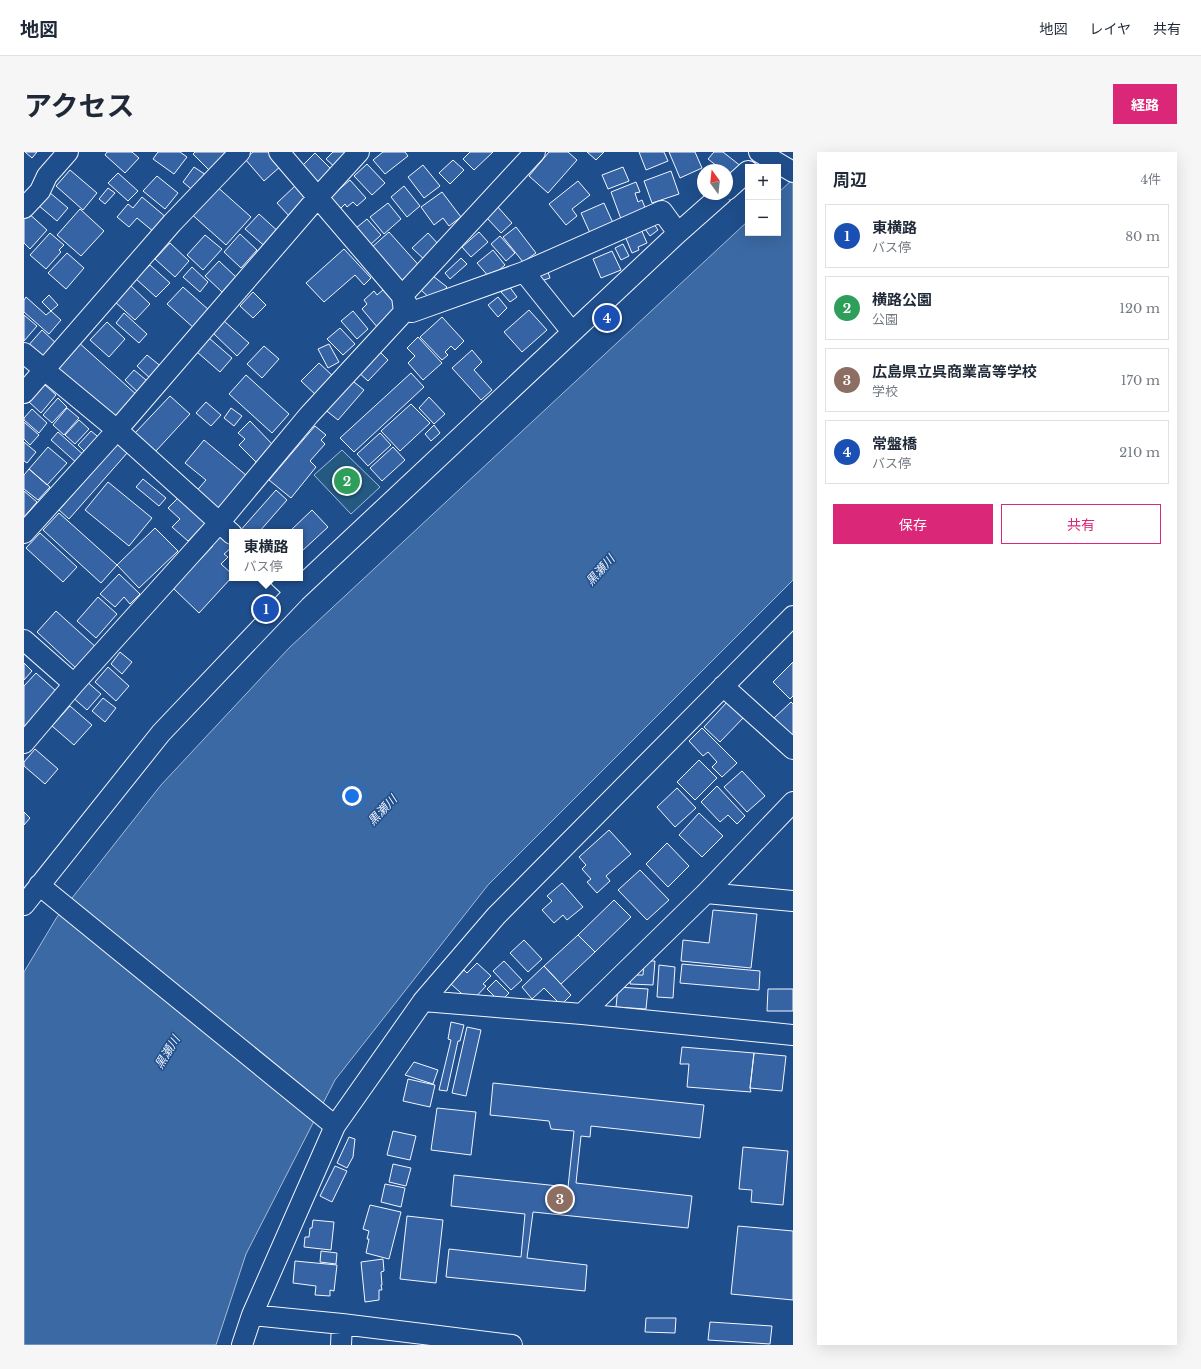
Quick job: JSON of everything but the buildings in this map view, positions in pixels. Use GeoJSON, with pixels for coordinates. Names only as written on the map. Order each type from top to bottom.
{"type":"FeatureCollection","features":[{"type":"Feature","properties":{"kind":"street"},"geometry":{"type":"LineString","coordinates":[[24,208],[40,191],[47,176],[68,152]]}},
{"type":"Feature","properties":{"kind":"street"},"geometry":{"type":"LineString","coordinates":[[24,393],[172,223],[240,152]]}},
{"type":"Feature","properties":{"kind":"street"},"geometry":{"type":"LineString","coordinates":[[279,152],[402,296],[412,312],[524,272],[662,211],[678,233]]}},
{"type":"Feature","properties":{"kind":"street"},"geometry":{"type":"LineString","coordinates":[[24,533],[117,430],[318,197],[359,152]]}},
{"type":"Feature","properties":{"kind":"street"},"geometry":{"type":"LineString","coordinates":[[24,743],[74,684],[226,529],[309,415],[404,312],[402,296],[535,152]]}},
{"type":"Feature","properties":{"kind":"street"},"geometry":{"type":"LineString","coordinates":[[733,185],[745,174]]}},
{"type":"Feature","properties":{"kind":"street"},"geometry":{"type":"LineString","coordinates":[[24,905],[46,890],[161,733],[294,592],[678,233],[715,200]]}},
{"type":"Feature","properties":{"kind":"street"},"geometry":{"type":"LineString","coordinates":[[524,272],[572,332]]}},
{"type":"Feature","properties":{"kind":"street"},"geometry":{"type":"LineString","coordinates":[[24,353],[117,430],[226,529]]}},
{"type":"Feature","properties":{"kind":"street"},"geometry":{"type":"LineString","coordinates":[[283,581],[294,592]]}},
{"type":"Feature","properties":{"kind":"street"},"geometry":{"type":"LineString","coordinates":[[242,1345],[252,1315],[329,1122],[423,1001],[496,916],[793,616]]}},
{"type":"Feature","properties":{"kind":"street"},"geometry":{"type":"LineString","coordinates":[[24,640],[74,684]]}},
{"type":"Feature","properties":{"kind":"street"},"geometry":{"type":"LineString","coordinates":[[723,686],[793,749]]}},
{"type":"Feature","properties":{"kind":"street"},"geometry":{"type":"LineString","coordinates":[[582,1014],[706,893],[793,802]]}},
{"type":"Feature","properties":{"kind":"street"},"geometry":{"type":"LineString","coordinates":[[46,890],[329,1122]]}},
{"type":"Feature","properties":{"kind":"street"},"geometry":{"type":"LineString","coordinates":[[706,893],[793,901]]}},
{"type":"Feature","properties":{"kind":"street"},"geometry":{"type":"LineString","coordinates":[[423,1001],[582,1014],[793,1035]]}},
{"type":"Feature","properties":{"kind":"street"},"geometry":{"type":"LineString","coordinates":[[252,1315],[342,1324],[512,1345]]}},
{"type":"Feature","properties":{"kind":"street"},"geometry":{"type":"LineString","coordinates":[[341,1345],[342,1324]]}},
{"type":"Feature","properties":{"kind":"shaded area"},"geometry":{"type":"Polygon","coordinates":[[[342,450],[380,487],[351,514],[314,475],[342,450]]]}},
{"type":"Feature","properties":{"kind":"water","name":"黒瀬川"},"geometry":{"type":"Polygon","coordinates":[[[793,179],[793,580],[488,885],[335,1080],[246,1254],[216,1345],[24,1345],[24,972],[57,917],[161,785],[289,648],[745,224],[745,236],[781,236],[781,190],[793,179]]]}},
{"type":"Feature","properties":{"kind":"place","name":"常盤橋"},"geometry":{"type":"Point","coordinates":[607,318]}},
{"type":"Feature","properties":{"kind":"place","name":"横路公園"},"geometry":{"type":"Point","coordinates":[347,481]}},
{"type":"Feature","properties":{"kind":"place","name":"東横路"},"geometry":{"type":"Point","coordinates":[266,609]}},
{"type":"Feature","properties":{"kind":"place","name":"広島県立呉商業高等学校"},"geometry":{"type":"Point","coordinates":[560,1199]}}]}
